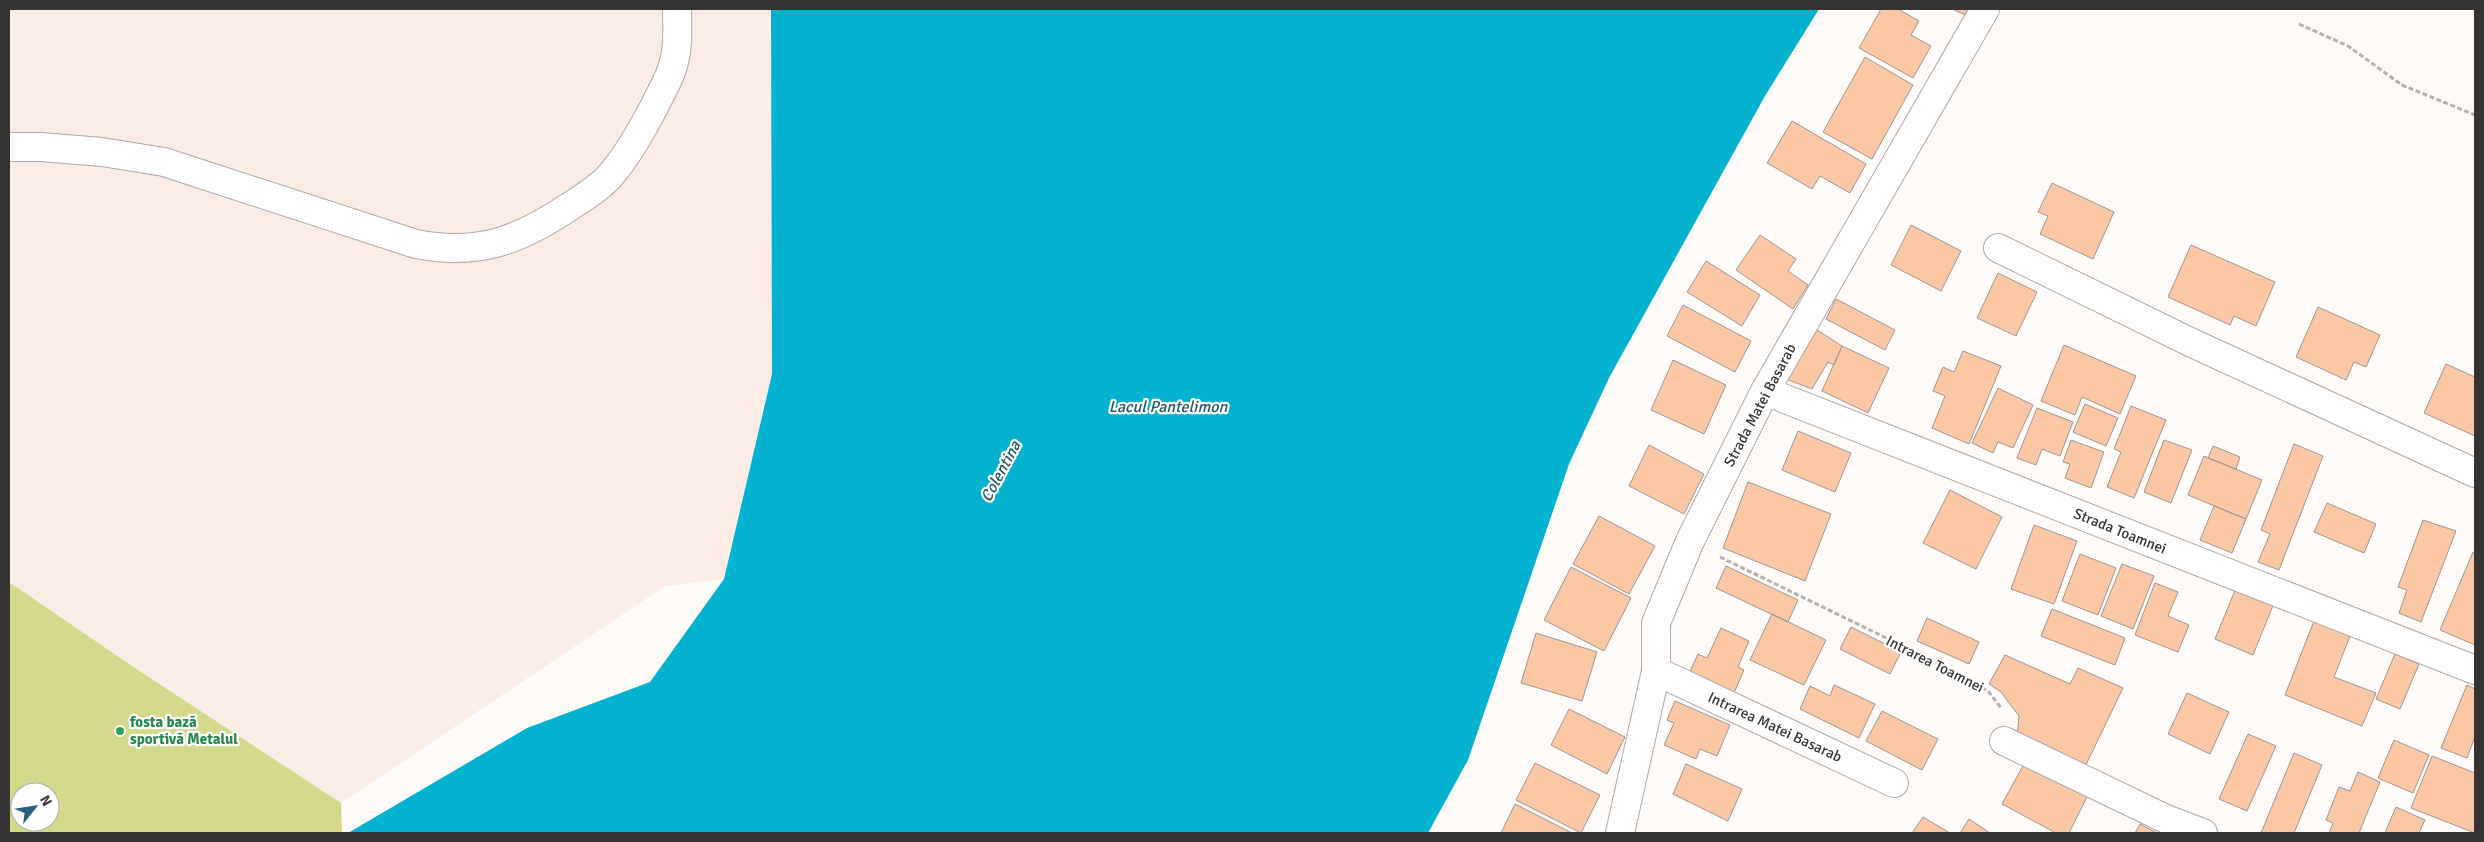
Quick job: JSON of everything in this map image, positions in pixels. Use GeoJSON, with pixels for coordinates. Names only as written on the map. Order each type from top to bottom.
{"type":"FeatureCollection","features":[{"type":"Feature","properties":{"kind":"street"},"geometry":{"type":"LineString","coordinates":[[9,147],[41,147],[102,152],[164,162],[416,244],[434,248],[487,247],[515,238],[541,226],[590,194],[617,167],[648,118],[674,64],[678,42],[677,9]]}},
{"type":"Feature","properties":{"kind":"street","name":"Strada Matei Basarab"},"geometry":{"type":"LineString","coordinates":[[1620,833],[1656,671],[1656,623],[1690,541],[1765,391],[1986,9]]}},
{"type":"Feature","properties":{"kind":"street"},"geometry":{"type":"LineString","coordinates":[[1998,248],[2190,342],[2475,473]]}},
{"type":"Feature","properties":{"kind":"street","name":"Strada Toamnei"},"geometry":{"type":"LineString","coordinates":[[1765,391],[2475,670]]}},
{"type":"Feature","properties":{"kind":"street","name":"Intrarea Matei Basarab"},"geometry":{"type":"LineString","coordinates":[[1656,671],[1894,783]]}},
{"type":"Feature","properties":{"kind":"street"},"geometry":{"type":"LineString","coordinates":[[2004,741],[2166,819],[2203,833]]}},
{"type":"Feature","properties":{"kind":"path"},"geometry":{"type":"LineString","coordinates":[[2299,24],[2348,46],[2402,85],[2475,115]]}},
{"type":"Feature","properties":{"kind":"path","name":"Intrarea Toamnei"},"geometry":{"type":"LineString","coordinates":[[1690,541],[1749,573],[1948,668],[1988,690],[1998,702],[2006,717],[2004,741]]}},
{"type":"Feature","properties":{"kind":"shaded area"},"geometry":{"type":"Polygon","coordinates":[[[9,9],[771,9],[772,374],[724,579],[665,586],[341,803],[138,670],[9,582],[9,9]]]}},
{"type":"Feature","properties":{"kind":"green space","name":"fosta bază sportivă Metalul"},"geometry":{"type":"Polygon","coordinates":[[[9,582],[138,670],[341,803],[342,833],[9,833],[9,582]]]}},
{"type":"Feature","properties":{"kind":"water","name":"Lacul Pantelimon"},"geometry":{"type":"Polygon","coordinates":[[[771,9],[1819,9],[1765,96],[1609,378],[1569,464],[1468,760],[1428,833],[348,833],[527,728],[650,682],[724,579],[772,374],[771,9]]]}},
{"type":"Feature","properties":{"kind":"building"},"geometry":{"type":"Polygon","coordinates":[[[1881,9],[1898,9],[1919,21],[1911,35],[1931,46],[1913,78],[1859,48],[1881,9]]]}},
{"type":"Feature","properties":{"kind":"building"},"geometry":{"type":"Polygon","coordinates":[[[1952,9],[1974,9],[1970,17],[1952,9]]]}},
{"type":"Feature","properties":{"kind":"building"},"geometry":{"type":"Polygon","coordinates":[[[1865,57],[1913,85],[1872,159],[1823,132],[1865,57]]]}},
{"type":"Feature","properties":{"kind":"building"},"geometry":{"type":"Polygon","coordinates":[[[1792,121],[1866,164],[1850,193],[1820,176],[1812,189],[1767,163],[1792,121]]]}},
{"type":"Feature","properties":{"kind":"building"},"geometry":{"type":"Polygon","coordinates":[[[2052,183],[2114,212],[2093,259],[2040,234],[2048,216],[2038,212],[2052,183]]]}},
{"type":"Feature","properties":{"kind":"building"},"geometry":{"type":"Polygon","coordinates":[[[1911,225],[1961,251],[1941,291],[1891,265],[1911,225]]]}},
{"type":"Feature","properties":{"kind":"building"},"geometry":{"type":"Polygon","coordinates":[[[1760,235],[1796,259],[1788,271],[1808,285],[1793,309],[1736,270],[1760,235]]]}},
{"type":"Feature","properties":{"kind":"building"},"geometry":{"type":"Polygon","coordinates":[[[2191,245],[2275,282],[2256,326],[2234,316],[2230,325],[2168,297],[2191,245]]]}},
{"type":"Feature","properties":{"kind":"building"},"geometry":{"type":"Polygon","coordinates":[[[1706,261],[1760,295],[1742,326],[1687,292],[1706,261]]]}},
{"type":"Feature","properties":{"kind":"building"},"geometry":{"type":"Polygon","coordinates":[[[1998,273],[2037,292],[2016,336],[1977,318],[1998,273]]]}},
{"type":"Feature","properties":{"kind":"building"},"geometry":{"type":"Polygon","coordinates":[[[1836,299],[1895,330],[1885,350],[1826,319],[1836,299]]]}},
{"type":"Feature","properties":{"kind":"building"},"geometry":{"type":"Polygon","coordinates":[[[1683,305],[1751,341],[1735,372],[1667,336],[1683,305]]]}},
{"type":"Feature","properties":{"kind":"building"},"geometry":{"type":"Polygon","coordinates":[[[2318,307],[2380,335],[2366,367],[2354,362],[2346,380],[2296,357],[2318,307]]]}},
{"type":"Feature","properties":{"kind":"building"},"geometry":{"type":"Polygon","coordinates":[[[1814,328],[1842,346],[1834,365],[1828,362],[1812,389],[1786,379],[1814,328]]]}},
{"type":"Feature","properties":{"kind":"building"},"geometry":{"type":"Polygon","coordinates":[[[2064,345],[2136,376],[2120,414],[2082,397],[2075,415],[2041,401],[2064,345]]]}},
{"type":"Feature","properties":{"kind":"building"},"geometry":{"type":"Polygon","coordinates":[[[1842,346],[1889,368],[1868,413],[1822,391],[1842,346]]]}},
{"type":"Feature","properties":{"kind":"building"},"geometry":{"type":"Polygon","coordinates":[[[1963,351],[2001,366],[1969,444],[1932,428],[1945,396],[1933,391],[1943,367],[1954,372],[1963,351]]]}},
{"type":"Feature","properties":{"kind":"building"},"geometry":{"type":"Polygon","coordinates":[[[1673,360],[1726,385],[1704,434],[1651,410],[1673,360]]]}},
{"type":"Feature","properties":{"kind":"building"},"geometry":{"type":"Polygon","coordinates":[[[2446,364],[2475,377],[2475,436],[2424,413],[2446,364]]]}},
{"type":"Feature","properties":{"kind":"building"},"geometry":{"type":"Polygon","coordinates":[[[1998,388],[2033,405],[2013,448],[1998,442],[1993,453],[1972,443],[1998,388]]]}},
{"type":"Feature","properties":{"kind":"building"},"geometry":{"type":"Polygon","coordinates":[[[2085,404],[2118,418],[2106,446],[2073,432],[2085,404]]]}},
{"type":"Feature","properties":{"kind":"building"},"geometry":{"type":"Polygon","coordinates":[[[2131,406],[2166,420],[2134,498],[2107,487],[2121,452],[2114,449],[2131,406]]]}},
{"type":"Feature","properties":{"kind":"building"},"geometry":{"type":"Polygon","coordinates":[[[2037,408],[2073,422],[2060,456],[2042,449],[2036,465],[2017,458],[2037,408]]]}},
{"type":"Feature","properties":{"kind":"building"},"geometry":{"type":"Polygon","coordinates":[[[1798,431],[1851,453],[1835,492],[1782,470],[1798,431]]]}},
{"type":"Feature","properties":{"kind":"building"},"geometry":{"type":"Polygon","coordinates":[[[2071,440],[2104,452],[2091,488],[2065,478],[2070,464],[2063,462],[2071,440]]]}},
{"type":"Feature","properties":{"kind":"building"},"geometry":{"type":"Polygon","coordinates":[[[2164,440],[2192,450],[2171,503],[2144,492],[2164,440]]]}},
{"type":"Feature","properties":{"kind":"building"},"geometry":{"type":"Polygon","coordinates":[[[2294,444],[2323,456],[2279,570],[2258,562],[2270,534],[2261,530],[2294,444]]]}},
{"type":"Feature","properties":{"kind":"building"},"geometry":{"type":"Polygon","coordinates":[[[1649,445],[1704,474],[1684,514],[1629,486],[1649,445]]]}},
{"type":"Feature","properties":{"kind":"building"},"geometry":{"type":"Polygon","coordinates":[[[2213,446],[2240,457],[2236,469],[2208,458],[2213,446]]]}},
{"type":"Feature","properties":{"kind":"building"},"geometry":{"type":"Polygon","coordinates":[[[2204,456],[2262,480],[2246,519],[2188,495],[2204,456]]]}},
{"type":"Feature","properties":{"kind":"building"},"geometry":{"type":"Polygon","coordinates":[[[1748,482],[1831,514],[1805,581],[1723,548],[1748,482]]]}},
{"type":"Feature","properties":{"kind":"building"},"geometry":{"type":"Polygon","coordinates":[[[1950,490],[2002,517],[1976,569],[1923,543],[1950,490]]]}},
{"type":"Feature","properties":{"kind":"building"},"geometry":{"type":"Polygon","coordinates":[[[2327,503],[2376,524],[2364,553],[2314,532],[2327,503]]]}},
{"type":"Feature","properties":{"kind":"building"},"geometry":{"type":"Polygon","coordinates":[[[2214,506],[2246,519],[2232,553],[2200,540],[2214,506]]]}},
{"type":"Feature","properties":{"kind":"building"},"geometry":{"type":"Polygon","coordinates":[[[1599,516],[1655,546],[1629,594],[1573,564],[1599,516]]]}},
{"type":"Feature","properties":{"kind":"building"},"geometry":{"type":"Polygon","coordinates":[[[2423,520],[2456,531],[2421,622],[2399,613],[2407,590],[2398,587],[2423,520]]]}},
{"type":"Feature","properties":{"kind":"building"},"geometry":{"type":"Polygon","coordinates":[[[2034,525],[2077,541],[2054,604],[2011,589],[2034,525]]]}},
{"type":"Feature","properties":{"kind":"building"},"geometry":{"type":"Polygon","coordinates":[[[2473,552],[2475,553],[2475,645],[2440,630],[2473,552]]]}},
{"type":"Feature","properties":{"kind":"building"},"geometry":{"type":"Polygon","coordinates":[[[2080,554],[2116,568],[2098,615],[2062,601],[2080,554]]]}},
{"type":"Feature","properties":{"kind":"building"},"geometry":{"type":"Polygon","coordinates":[[[2122,564],[2154,576],[2133,629],[2101,616],[2122,564]]]}},
{"type":"Feature","properties":{"kind":"building"},"geometry":{"type":"Polygon","coordinates":[[[1726,566],[1798,600],[1788,622],[1716,588],[1726,566]]]}},
{"type":"Feature","properties":{"kind":"building"},"geometry":{"type":"Polygon","coordinates":[[[1571,567],[1631,598],[1604,651],[1544,620],[1571,567]]]}},
{"type":"Feature","properties":{"kind":"building"},"geometry":{"type":"Polygon","coordinates":[[[2155,583],[2178,592],[2168,616],[2189,625],[2178,652],[2135,635],[2155,583]]]}},
{"type":"Feature","properties":{"kind":"building"},"geometry":{"type":"Polygon","coordinates":[[[2236,588],[2274,603],[2253,655],[2215,639],[2236,588]]]}},
{"type":"Feature","properties":{"kind":"building"},"geometry":{"type":"Polygon","coordinates":[[[2052,609],[2125,638],[2115,665],[2041,636],[2052,609]]]}},
{"type":"Feature","properties":{"kind":"building"},"geometry":{"type":"Polygon","coordinates":[[[1772,614],[1826,640],[1804,685],[1750,660],[1772,614]]]}},
{"type":"Feature","properties":{"kind":"building"},"geometry":{"type":"Polygon","coordinates":[[[1927,618],[1979,642],[1969,664],[1917,641],[1927,618]]]}},
{"type":"Feature","properties":{"kind":"building"},"geometry":{"type":"Polygon","coordinates":[[[2314,621],[2350,636],[2334,677],[2376,693],[2362,726],[2285,695],[2314,621]]]}},
{"type":"Feature","properties":{"kind":"building"},"geometry":{"type":"Polygon","coordinates":[[[1851,627],[1901,652],[1890,674],[1840,649],[1851,627]]]}},
{"type":"Feature","properties":{"kind":"building"},"geometry":{"type":"Polygon","coordinates":[[[1721,628],[1749,641],[1738,667],[1744,670],[1730,702],[1685,682],[1698,654],[1707,658],[1721,628]]]}},
{"type":"Feature","properties":{"kind":"building"},"geometry":{"type":"Polygon","coordinates":[[[1536,633],[1597,652],[1582,701],[1521,683],[1536,633]]]}},
{"type":"Feature","properties":{"kind":"building"},"geometry":{"type":"Polygon","coordinates":[[[2395,654],[2419,664],[2400,709],[2376,699],[2395,654]]]}},
{"type":"Feature","properties":{"kind":"building"},"geometry":{"type":"Polygon","coordinates":[[[2005,655],[2070,684],[2078,668],[2123,688],[2083,771],[2017,738],[2019,716],[2001,692],[1989,684],[2005,655]]]}},
{"type":"Feature","properties":{"kind":"building"},"geometry":{"type":"Polygon","coordinates":[[[1834,685],[1875,704],[1859,738],[1800,709],[1810,686],[1830,696],[1834,685]]]}},
{"type":"Feature","properties":{"kind":"building"},"geometry":{"type":"Polygon","coordinates":[[[2467,685],[2475,689],[2475,737],[2467,758],[2441,748],[2467,685]]]}},
{"type":"Feature","properties":{"kind":"building"},"geometry":{"type":"Polygon","coordinates":[[[2187,693],[2229,712],[2210,754],[2168,734],[2187,693]]]}},
{"type":"Feature","properties":{"kind":"building"},"geometry":{"type":"Polygon","coordinates":[[[1675,701],[1730,725],[1717,756],[1700,749],[1696,759],[1664,745],[1674,723],[1667,720],[1675,701]]]}},
{"type":"Feature","properties":{"kind":"building"},"geometry":{"type":"Polygon","coordinates":[[[1569,709],[1625,737],[1607,774],[1551,745],[1569,709]]]}},
{"type":"Feature","properties":{"kind":"building"},"geometry":{"type":"Polygon","coordinates":[[[1882,711],[1938,739],[1922,770],[1866,741],[1882,711]]]}},
{"type":"Feature","properties":{"kind":"building"},"geometry":{"type":"Polygon","coordinates":[[[2248,734],[2276,746],[2247,811],[2219,799],[2248,734]]]}},
{"type":"Feature","properties":{"kind":"building"},"geometry":{"type":"Polygon","coordinates":[[[2394,740],[2429,755],[2413,793],[2378,778],[2394,740]]]}},
{"type":"Feature","properties":{"kind":"building"},"geometry":{"type":"Polygon","coordinates":[[[2294,753],[2322,765],[2294,833],[2261,833],[2294,753]]]}},
{"type":"Feature","properties":{"kind":"building"},"geometry":{"type":"Polygon","coordinates":[[[2432,756],[2475,773],[2475,833],[2411,808],[2432,756]]]}},
{"type":"Feature","properties":{"kind":"building"},"geometry":{"type":"Polygon","coordinates":[[[1535,763],[1600,795],[1581,833],[1516,800],[1535,763]]]}},
{"type":"Feature","properties":{"kind":"building"},"geometry":{"type":"Polygon","coordinates":[[[1686,764],[1742,789],[1728,821],[1673,794],[1686,764]]]}},
{"type":"Feature","properties":{"kind":"building"},"geometry":{"type":"Polygon","coordinates":[[[2024,764],[2087,797],[2069,833],[2056,833],[2002,804],[2024,764]]]}},
{"type":"Feature","properties":{"kind":"building"},"geometry":{"type":"Polygon","coordinates":[[[2358,772],[2380,782],[2359,833],[2329,833],[2333,823],[2326,820],[2339,787],[2350,791],[2358,772]]]}},
{"type":"Feature","properties":{"kind":"building"},"geometry":{"type":"Polygon","coordinates":[[[1515,804],[1572,833],[1501,833],[1515,804]]]}},
{"type":"Feature","properties":{"kind":"building"},"geometry":{"type":"Polygon","coordinates":[[[2396,807],[2425,820],[2419,833],[2385,833],[2396,807]]]}},
{"type":"Feature","properties":{"kind":"building"},"geometry":{"type":"Polygon","coordinates":[[[1923,817],[1950,833],[1912,833],[1923,817]]]}},
{"type":"Feature","properties":{"kind":"building"},"geometry":{"type":"Polygon","coordinates":[[[1969,819],[1990,833],[1960,833],[1969,819]]]}},
{"type":"Feature","properties":{"kind":"building"},"geometry":{"type":"Polygon","coordinates":[[[2140,824],[2157,833],[2135,833],[2140,824]]]}},
{"type":"Feature","properties":{"kind":"place","name":"fosta bază sportivă Metalul"},"geometry":{"type":"Point","coordinates":[120,731]}},
{"type":"Feature","properties":{"kind":"water label","name":"Colentina"},"geometry":{"type":"Point","coordinates":[1000,471]}}]}
